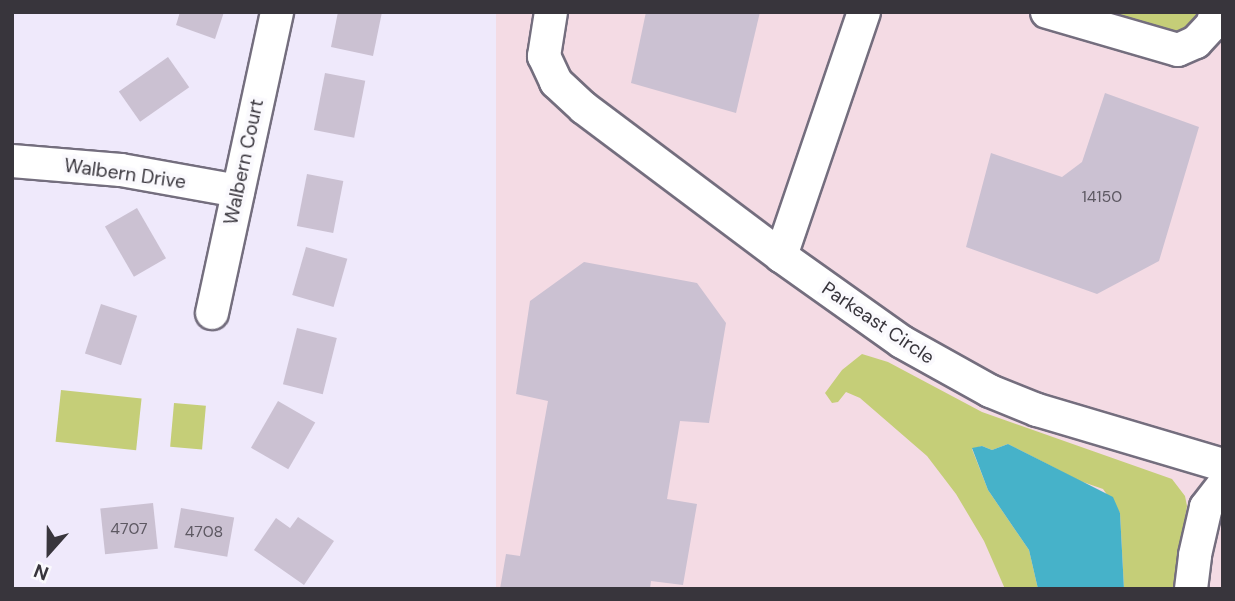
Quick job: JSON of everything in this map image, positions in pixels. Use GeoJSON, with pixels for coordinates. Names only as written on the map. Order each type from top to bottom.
{"type":"FeatureCollection","features":[{"type":"Feature","properties":{"kind":"street","name":"Walbern Court"},"geometry":{"type":"LineString","coordinates":[[212,313],[277,12]]}},
{"type":"Feature","properties":{"kind":"street","name":"Parkeast Circle"},"geometry":{"type":"LineString","coordinates":[[551,12],[544,56],[556,82],[584,108],[780,256],[902,342],[990,391],[1037,410],[1223,465]]}},
{"type":"Feature","properties":{"kind":"street"},"geometry":{"type":"LineString","coordinates":[[780,256],[864,12]]}},
{"type":"Feature","properties":{"kind":"street"},"geometry":{"type":"LineString","coordinates":[[1047,12],[1178,50],[1196,42],[1212,25],[1216,12]]}},
{"type":"Feature","properties":{"kind":"street","name":"Walbern Drive"},"geometry":{"type":"LineString","coordinates":[[12,161],[121,170],[238,191]]}},
{"type":"Feature","properties":{"kind":"street"},"geometry":{"type":"LineString","coordinates":[[1191,589],[1195,555],[1206,507],[1223,485]]}},
{"type":"Feature","properties":{"kind":"shaded area"},"geometry":{"type":"Polygon","coordinates":[[[496,12],[1223,12],[1223,589],[496,589],[496,12]]]}},
{"type":"Feature","properties":{"kind":"green space"},"geometry":{"type":"Polygon","coordinates":[[[1092,12],[1200,12],[1195,25],[1179,38],[1092,12]]]}},
{"type":"Feature","properties":{"kind":"green space"},"geometry":{"type":"Polygon","coordinates":[[[862,354],[888,362],[982,412],[1172,479],[1185,496],[1187,506],[1173,589],[1124,589],[1120,513],[1103,489],[1080,481],[1008,444],[992,450],[982,446],[972,449],[988,490],[1029,550],[1038,589],[1005,589],[984,541],[956,494],[927,456],[860,398],[846,392],[838,402],[832,403],[825,393],[842,370],[862,354]]]}},
{"type":"Feature","properties":{"kind":"green space"},"geometry":{"type":"Polygon","coordinates":[[[61,390],[142,398],[136,450],[56,442],[61,390]]]}},
{"type":"Feature","properties":{"kind":"green space"},"geometry":{"type":"Polygon","coordinates":[[[174,403],[206,406],[202,450],[170,447],[174,403]]]}},
{"type":"Feature","properties":{"kind":"water"},"geometry":{"type":"Polygon","coordinates":[[[1008,444],[1113,497],[1120,513],[1124,589],[1038,589],[1029,550],[988,490],[972,448],[982,446],[992,450],[1008,444]]]}},
{"type":"Feature","properties":{"kind":"building"},"geometry":{"type":"Polygon","coordinates":[[[180,12],[224,12],[215,39],[176,25],[180,12]]]}},
{"type":"Feature","properties":{"kind":"building"},"geometry":{"type":"Polygon","coordinates":[[[338,12],[382,12],[373,56],[331,47],[338,12]]]}},
{"type":"Feature","properties":{"kind":"building"},"geometry":{"type":"Polygon","coordinates":[[[646,12],[760,12],[736,113],[631,83],[646,12]]]}},
{"type":"Feature","properties":{"kind":"building"},"geometry":{"type":"Polygon","coordinates":[[[168,57],[189,87],[140,122],[119,91],[168,57]]]}},
{"type":"Feature","properties":{"kind":"building"},"geometry":{"type":"Polygon","coordinates":[[[325,73],[365,81],[354,138],[314,130],[325,73]]]}},
{"type":"Feature","properties":{"kind":"building"},"geometry":{"type":"Polygon","coordinates":[[[1105,93],[1199,127],[1159,261],[1097,294],[966,247],[991,153],[1062,177],[1082,162],[1105,93]]]}},
{"type":"Feature","properties":{"kind":"building"},"geometry":{"type":"Polygon","coordinates":[[[307,174],[343,181],[333,233],[297,226],[307,174]]]}},
{"type":"Feature","properties":{"kind":"building"},"geometry":{"type":"Polygon","coordinates":[[[137,208],[166,258],[134,277],[105,226],[137,208]]]}},
{"type":"Feature","properties":{"kind":"building"},"geometry":{"type":"Polygon","coordinates":[[[306,247],[347,259],[334,307],[292,295],[306,247]]]}},
{"type":"Feature","properties":{"kind":"building"},"geometry":{"type":"Polygon","coordinates":[[[584,262],[697,283],[726,323],[709,423],[680,421],[667,499],[697,504],[683,585],[651,581],[650,589],[500,589],[506,554],[520,556],[548,401],[516,394],[530,301],[584,262]]]}},
{"type":"Feature","properties":{"kind":"building"},"geometry":{"type":"Polygon","coordinates":[[[101,304],[137,316],[121,365],[85,353],[101,304]]]}},
{"type":"Feature","properties":{"kind":"building"},"geometry":{"type":"Polygon","coordinates":[[[297,328],[337,338],[323,394],[283,384],[297,328]]]}},
{"type":"Feature","properties":{"kind":"building"},"geometry":{"type":"Polygon","coordinates":[[[278,401],[315,422],[288,469],[251,448],[278,401]]]}},
{"type":"Feature","properties":{"kind":"building"},"geometry":{"type":"Polygon","coordinates":[[[153,503],[158,549],[105,554],[100,509],[153,503]]]}},
{"type":"Feature","properties":{"kind":"building"},"geometry":{"type":"Polygon","coordinates":[[[181,508],[234,517],[227,557],[174,547],[181,508]]]}},
{"type":"Feature","properties":{"kind":"building"},"geometry":{"type":"Polygon","coordinates":[[[298,517],[334,541],[304,585],[254,550],[276,518],[290,528],[298,517]]]}}]}
